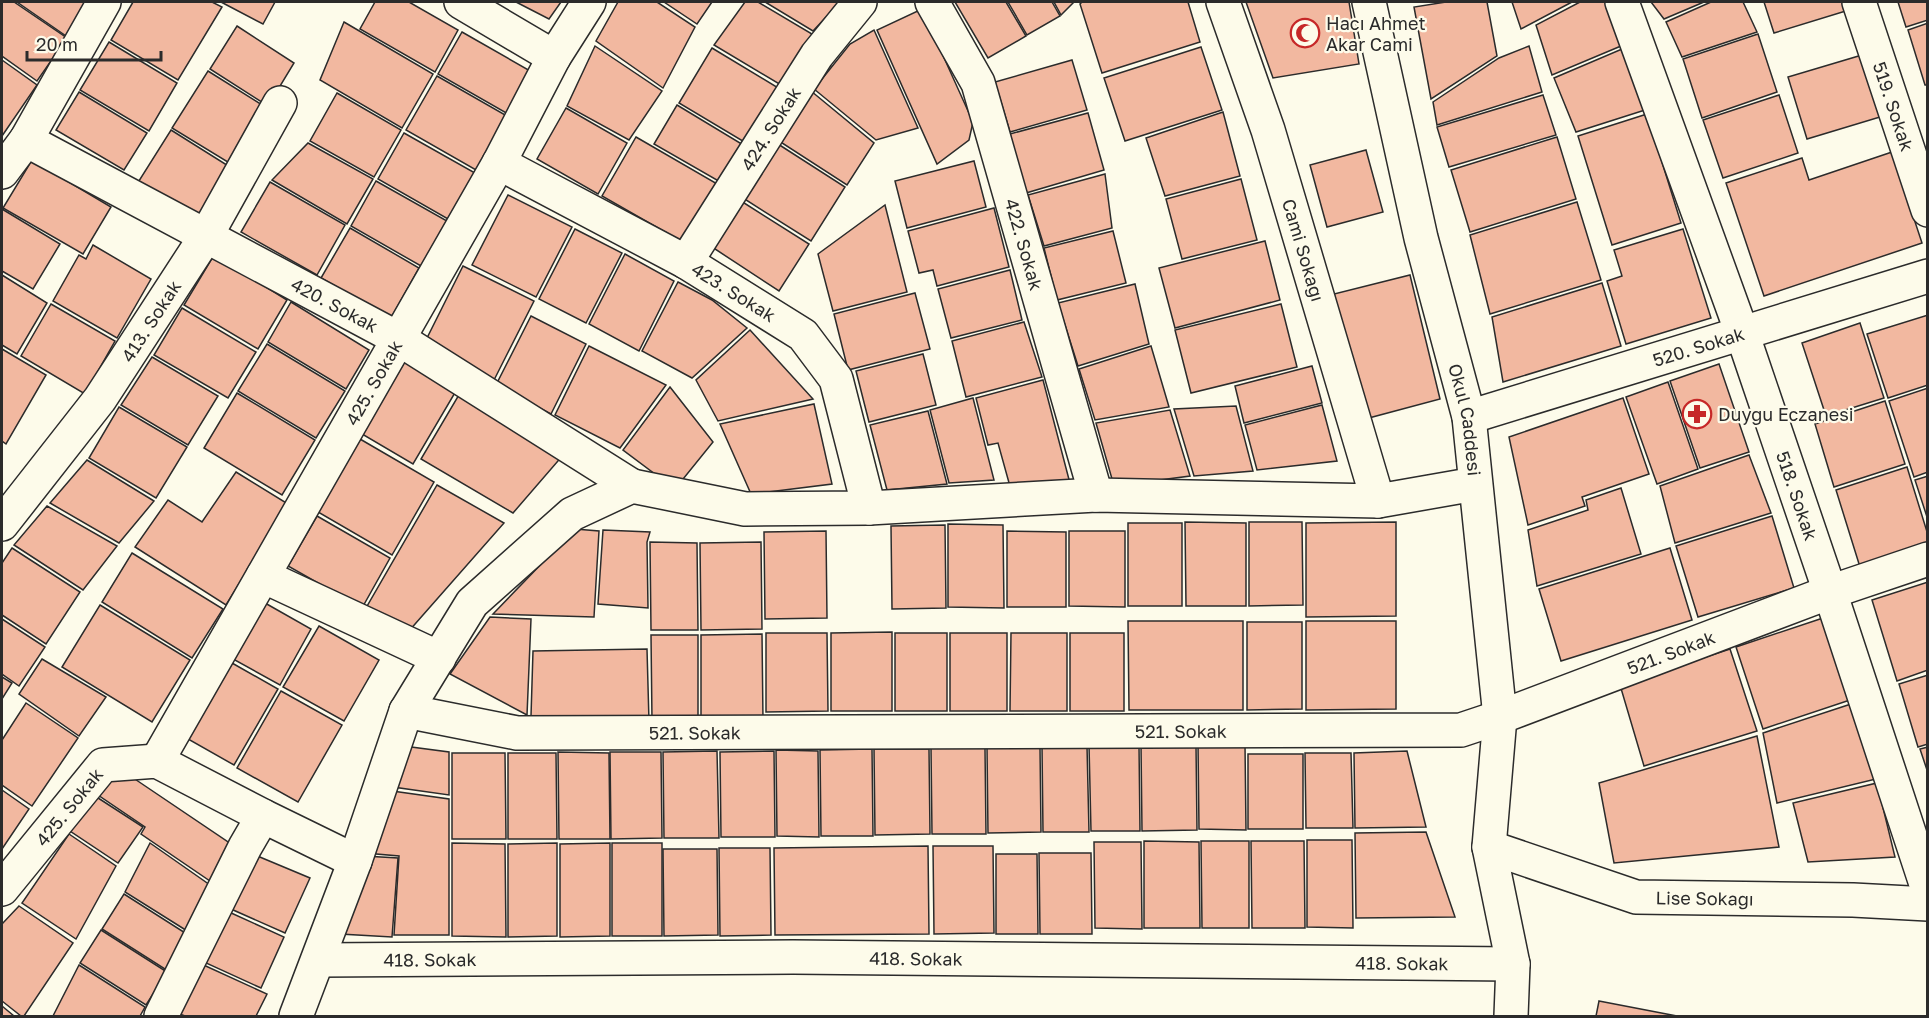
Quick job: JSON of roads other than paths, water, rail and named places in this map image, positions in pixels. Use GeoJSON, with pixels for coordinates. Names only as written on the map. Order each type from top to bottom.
{"type":"FeatureCollection","features":[{"type":"Feature","properties":{"kind":"street"},"geometry":{"type":"LineString","coordinates":[[2,172],[26,140],[104,2]]}},
{"type":"Feature","properties":{"kind":"street"},"geometry":{"type":"LineString","coordinates":[[461,2],[554,57]]}},
{"type":"Feature","properties":{"kind":"street","name":"425. Sokak"},"geometry":{"type":"LineString","coordinates":[[2,889],[103,765],[157,761],[499,163],[554,57],[589,2]]}},
{"type":"Feature","properties":{"kind":"street","name":"424. Sokak"},"geometry":{"type":"LineString","coordinates":[[686,262],[817,55],[860,2]]}},
{"type":"Feature","properties":{"kind":"street","name":"422. Sokak"},"geometry":{"type":"LineString","coordinates":[[932,2],[978,83],[1096,495]]}},
{"type":"Feature","properties":{"kind":"street","name":"Cami Sokağı"},"geometry":{"type":"LineString","coordinates":[[1223,2],[1268,130],[1378,501]]}},
{"type":"Feature","properties":{"kind":"street","name":"Okul Caddesi"},"geometry":{"type":"LineString","coordinates":[[1369,2],[1421,238],[1469,417],[1500,717],[1489,847],[1513,964],[1511,1017]]}},
{"type":"Feature","properties":{"kind":"street","name":"518. Sokak"},"geometry":{"type":"LineString","coordinates":[[1622,2],[1742,333],[1928,890]]}},
{"type":"Feature","properties":{"kind":"street","name":"519. Sokak"},"geometry":{"type":"LineString","coordinates":[[1859,2],[1928,210]]}},
{"type":"Feature","properties":{"kind":"street","name":"413. Sokak"},"geometry":{"type":"LineString","coordinates":[[2,524],[100,399],[206,236],[280,103]]}},
{"type":"Feature","properties":{"kind":"street","name":"420. Sokak"},"geometry":{"type":"LineString","coordinates":[[26,140],[399,339],[632,486]]}},
{"type":"Feature","properties":{"kind":"street","name":"423. Sokak"},"geometry":{"type":"LineString","coordinates":[[499,163],[686,262],[803,335],[836,379],[869,508]]}},
{"type":"Feature","properties":{"kind":"street","name":"520. Sokak"},"geometry":{"type":"LineString","coordinates":[[1469,417],[1928,276]]}},
{"type":"Feature","properties":{"kind":"street"},"geometry":{"type":"LineString","coordinates":[[296,1017],[355,861],[406,711],[472,603],[572,514],[632,486],[745,509],[869,508],[1096,495],[1378,501],[1475,484]]}},
{"type":"Feature","properties":{"kind":"street","name":"521. Sokak"},"geometry":{"type":"LineString","coordinates":[[406,711],[517,734],[1461,729],[1500,717],[1830,592],[1928,559]]}},
{"type":"Feature","properties":{"kind":"street"},"geometry":{"type":"LineString","coordinates":[[262,576],[439,658]]}},
{"type":"Feature","properties":{"kind":"street"},"geometry":{"type":"LineString","coordinates":[[157,761],[355,861]]}},
{"type":"Feature","properties":{"kind":"street"},"geometry":{"type":"LineString","coordinates":[[161,1017],[244,847],[263,816]]}},
{"type":"Feature","properties":{"kind":"street","name":"Lise Sokağı"},"geometry":{"type":"LineString","coordinates":[[1489,847],[1636,897],[1853,900],[1928,904]]}},
{"type":"Feature","properties":{"kind":"street","name":"418. Sokak"},"geometry":{"type":"LineString","coordinates":[[319,960],[793,957],[1513,964]]}},
{"type":"Feature","properties":{"kind":"place","name":"Hacı Ahmet Akar Cami"},"geometry":{"type":"Point","coordinates":[1305,33]}},
{"type":"Feature","properties":{"kind":"place","name":"Duygu Eczanesi"},"geometry":{"type":"Point","coordinates":[1697,414]}}]}
